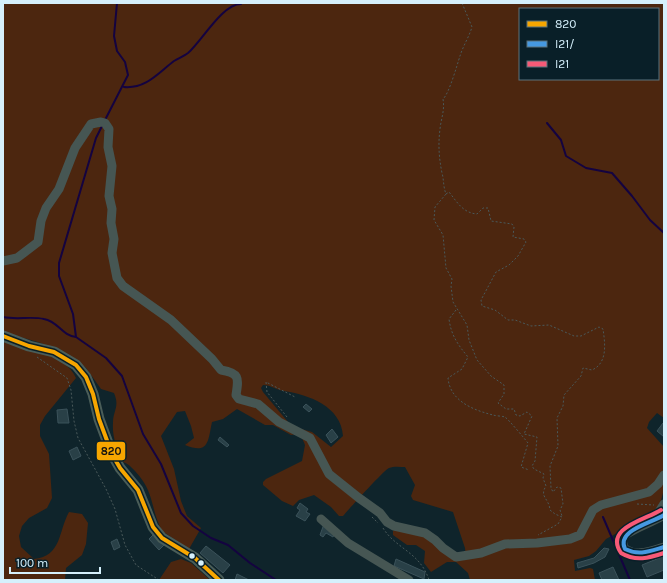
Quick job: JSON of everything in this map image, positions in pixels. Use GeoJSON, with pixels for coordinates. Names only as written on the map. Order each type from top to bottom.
{"type":"FeatureCollection","features":[{"type":"Feature","properties":{"kind":"main road"},"geometry":{"type":"LineString","coordinates":[[3,336],[29,346],[54,352],[76,365],[86,377],[93,394],[112,454],[120,468],[138,490],[153,527],[162,538],[195,558],[219,580]]}},
{"type":"Feature","properties":{"kind":"street"},"geometry":{"type":"LineString","coordinates":[[3,260],[17,258],[30,250],[38,242],[41,221],[46,208],[59,189],[75,148],[91,124],[99,122],[105,123],[109,131],[108,146],[112,166],[109,196],[114,239],[112,253],[120,282],[160,314],[171,320],[209,355],[221,370],[233,372],[238,381],[236,395],[240,399],[258,404],[279,422],[310,438],[330,474],[336,481],[380,513],[387,522],[394,526],[425,533],[456,557],[481,553],[505,544],[578,537],[593,510],[601,505],[649,492],[658,484],[664,475]]}},
{"type":"Feature","properties":{"kind":"street"},"geometry":{"type":"LineString","coordinates":[[646,526],[646,522],[660,512],[660,504]]}},
{"type":"Feature","properties":{"kind":"street"},"geometry":{"type":"LineString","coordinates":[[664,515],[646,526],[630,532],[624,537],[623,545],[625,549],[630,552],[642,554],[664,547]]}},
{"type":"Feature","properties":{"kind":"street"},"geometry":{"type":"LineString","coordinates":[[321,519],[348,543],[409,580]]}},
{"type":"Feature","properties":{"kind":"path"},"geometry":{"type":"LineString","coordinates":[[446,194],[442,181],[443,174],[440,166],[438,149],[441,122],[444,116],[443,99],[446,96],[452,76],[459,65],[461,54],[472,27],[462,3]]}},
{"type":"Feature","properties":{"kind":"path"},"geometry":{"type":"LineString","coordinates":[[534,537],[558,524],[562,517],[560,510],[563,504],[560,488],[557,487],[554,492],[551,488],[550,466],[558,446],[557,418],[563,406],[564,395],[580,376],[583,368],[592,370],[600,364],[604,353],[603,328],[599,327],[581,336],[574,336],[549,325],[531,326],[514,320],[508,320],[495,310],[484,308],[481,300],[496,272],[508,265],[518,256],[526,242],[524,239],[514,237],[514,227],[512,224],[491,221],[488,208],[483,208],[477,214],[470,214],[461,208],[449,192],[435,207],[434,220],[443,235],[446,268],[452,279],[451,286],[453,302],[456,310],[467,325],[469,340],[477,360],[491,376],[504,385],[504,394],[498,403],[506,409],[514,409],[516,415],[520,416],[527,412],[532,416],[524,434],[537,437],[535,461],[532,466],[534,469],[544,474],[543,478],[546,486],[542,491],[542,496],[549,504],[550,510],[562,517]]}},
{"type":"Feature","properties":{"kind":"path"},"geometry":{"type":"LineString","coordinates":[[456,310],[449,320],[450,326],[453,336],[468,357],[462,369],[448,378],[449,388],[458,399],[468,406],[493,415],[505,417],[528,443],[521,467],[529,470]]}},
{"type":"Feature","properties":{"kind":"path"},"geometry":{"type":"LineString","coordinates":[[35,356],[67,378],[71,390],[74,421],[78,438],[106,489],[115,509],[125,545],[136,565],[159,580]]}},
{"type":"Feature","properties":{"kind":"path"},"geometry":{"type":"LineString","coordinates":[[288,418],[267,392],[266,382],[295,397]]}},
{"type":"Feature","properties":{"kind":"path"},"geometry":{"type":"LineString","coordinates":[[622,500],[644,506],[660,504]]}},
{"type":"Feature","properties":{"kind":"path"},"geometry":{"type":"LineString","coordinates":[[368,512],[389,538],[402,546],[423,566],[429,580]]}},
{"type":"Feature","properties":{"kind":"shaded area"},"geometry":{"type":"Polygon","coordinates":[[[3,3],[664,3],[664,418],[657,413],[649,422],[647,428],[664,447],[664,489],[659,508],[653,514],[606,539],[596,551],[589,556],[574,560],[575,571],[590,568],[593,569],[595,580],[470,580],[468,573],[456,562],[447,562],[431,572],[424,563],[425,551],[416,545],[407,545],[393,535],[393,531],[396,529],[426,536],[466,558],[465,548],[453,512],[413,500],[411,496],[415,485],[405,467],[393,467],[386,470],[343,516],[339,516],[331,507],[314,495],[299,500],[293,506],[282,501],[263,485],[263,482],[266,479],[302,461],[305,445],[300,433],[301,429],[312,432],[331,447],[343,436],[341,426],[336,417],[322,404],[313,399],[266,385],[263,385],[261,388],[263,392],[298,434],[291,435],[273,425],[265,425],[237,409],[223,419],[212,422],[208,440],[203,447],[193,448],[185,445],[194,438],[185,411],[177,412],[161,436],[174,469],[181,501],[187,516],[201,528],[189,549],[162,531],[146,486],[135,471],[123,462],[115,443],[113,433],[113,419],[116,405],[114,393],[101,389],[86,368],[72,357],[41,343],[3,332],[3,3]]]}},
{"type":"Feature","properties":{"kind":"shaded area"},"geometry":{"type":"Polygon","coordinates":[[[3,342],[54,357],[71,370],[76,378],[45,416],[40,425],[40,436],[49,454],[52,498],[47,508],[29,518],[22,526],[19,536],[21,547],[34,559],[43,557],[50,553],[58,542],[69,512],[82,514],[88,523],[86,544],[82,555],[66,568],[65,580],[3,580],[3,342]]]}},
{"type":"Feature","properties":{"kind":"shaded area"},"geometry":{"type":"Polygon","coordinates":[[[181,559],[191,563],[210,580],[159,580],[171,562],[181,559]]]}},
{"type":"Feature","properties":{"kind":"building"},"geometry":{"type":"Polygon","coordinates":[[[306,404],[312,409],[309,412],[303,407],[306,404]]]}},
{"type":"Feature","properties":{"kind":"building"},"geometry":{"type":"Polygon","coordinates":[[[67,409],[69,423],[58,423],[57,410],[67,409]]]}},
{"type":"Feature","properties":{"kind":"building"},"geometry":{"type":"Polygon","coordinates":[[[663,423],[664,424],[664,437],[657,431],[663,423]]]}},
{"type":"Feature","properties":{"kind":"building"},"geometry":{"type":"Polygon","coordinates":[[[332,429],[338,437],[331,443],[326,435],[332,429]]]}},
{"type":"Feature","properties":{"kind":"building"},"geometry":{"type":"Polygon","coordinates":[[[220,437],[229,445],[227,447],[218,440],[220,437]]]}},
{"type":"Feature","properties":{"kind":"building"},"geometry":{"type":"Polygon","coordinates":[[[77,447],[81,456],[73,460],[69,451],[77,447]]]}},
{"type":"Feature","properties":{"kind":"building"},"geometry":{"type":"Polygon","coordinates":[[[300,503],[308,509],[306,512],[310,514],[305,521],[296,516],[300,510],[297,508],[300,503]]]}},
{"type":"Feature","properties":{"kind":"building"},"geometry":{"type":"Polygon","coordinates":[[[324,524],[335,533],[333,537],[326,533],[323,537],[320,535],[324,524]]]}},
{"type":"Feature","properties":{"kind":"building"},"geometry":{"type":"Polygon","coordinates":[[[154,534],[165,544],[159,550],[149,539],[154,534]]]}},
{"type":"Feature","properties":{"kind":"building"},"geometry":{"type":"Polygon","coordinates":[[[117,539],[120,547],[114,550],[111,542],[117,539]]]}},
{"type":"Feature","properties":{"kind":"building"},"geometry":{"type":"Polygon","coordinates":[[[206,546],[230,565],[223,573],[200,553],[206,546]]]}},
{"type":"Feature","properties":{"kind":"building"},"geometry":{"type":"Polygon","coordinates":[[[604,548],[609,549],[605,557],[594,563],[578,568],[577,563],[594,558],[604,548]]]}},
{"type":"Feature","properties":{"kind":"building"},"geometry":{"type":"Polygon","coordinates":[[[664,556],[664,570],[647,577],[642,565],[664,556]]]}},
{"type":"Feature","properties":{"kind":"building"},"geometry":{"type":"Polygon","coordinates":[[[396,559],[425,572],[424,579],[394,566],[396,559]]]}},
{"type":"Feature","properties":{"kind":"building"},"geometry":{"type":"Polygon","coordinates":[[[613,567],[619,580],[602,580],[599,573],[613,567]]]}},
{"type":"Feature","properties":{"kind":"building"},"geometry":{"type":"Polygon","coordinates":[[[237,574],[249,580],[235,580],[237,574]]]}},
{"type":"Feature","properties":{"kind":"waterway"},"geometry":{"type":"LineString","coordinates":[[105,120],[128,75],[125,62],[117,51],[114,36],[117,3]]}},
{"type":"Feature","properties":{"kind":"waterway"},"geometry":{"type":"LineString","coordinates":[[124,87],[132,87],[145,83],[174,61],[188,53],[220,16],[227,10],[241,4]]}},
{"type":"Feature","properties":{"kind":"waterway"},"geometry":{"type":"LineString","coordinates":[[547,123],[561,140],[566,156],[586,168],[612,173],[650,220],[664,233]]}},
{"type":"Feature","properties":{"kind":"waterway"},"geometry":{"type":"LineString","coordinates":[[102,126],[96,138],[59,263],[59,276],[73,314],[76,337],[106,358],[122,376],[143,434],[161,464],[181,513],[193,526],[211,538],[228,545],[250,563],[276,580]]}},
{"type":"Feature","properties":{"kind":"waterway"},"geometry":{"type":"LineString","coordinates":[[3,317],[39,318],[49,320],[67,334],[76,337]]}},
{"type":"Feature","properties":{"kind":"waterway"},"geometry":{"type":"LineString","coordinates":[[603,517],[630,580]]}},
{"type":"Feature","properties":{"kind":"transit line","name":"820"},"geometry":{"type":"LineString","coordinates":[[3,336],[29,346],[54,352],[76,365],[86,377],[93,394],[99,419],[112,454],[120,468],[138,490],[153,527],[162,538],[195,558],[219,580]]}},
{"type":"Feature","properties":{"kind":"transit line","name":"I21"},"geometry":{"type":"LineString","coordinates":[[661,510],[637,521],[622,531],[618,537],[617,544],[621,553],[632,558],[648,558],[664,553]]}},
{"type":"Feature","properties":{"kind":"transit line","name":"I21/"},"geometry":{"type":"LineString","coordinates":[[664,515],[630,532],[624,542],[625,549],[635,552],[644,552],[664,547]]}}]}
